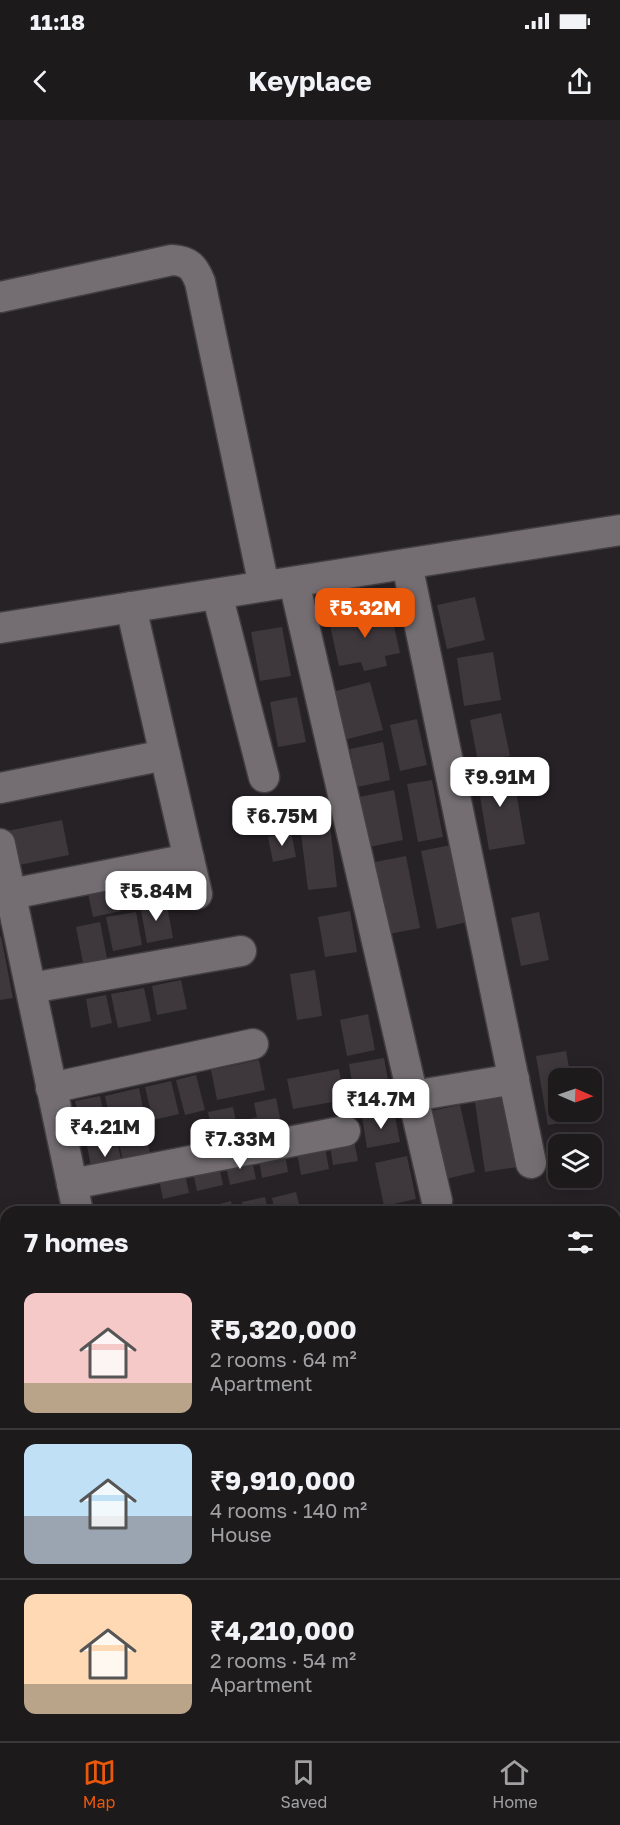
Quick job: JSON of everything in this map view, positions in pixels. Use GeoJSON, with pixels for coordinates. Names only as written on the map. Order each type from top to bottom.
{"type":"FeatureCollection","features":[{"type":"Feature","properties":{"kind":"street"},"geometry":{"type":"LineString","coordinates":[[0,297],[172,260],[183,261],[193,267],[200,282],[264,586]]}},
{"type":"Feature","properties":{"kind":"street"},"geometry":{"type":"LineString","coordinates":[[0,628],[620,530]]}},
{"type":"Feature","properties":{"kind":"street"},"geometry":{"type":"LineString","coordinates":[[407,564],[531,1163]]}},
{"type":"Feature","properties":{"kind":"street"},"geometry":{"type":"LineString","coordinates":[[294,582],[437,1201]]}},
{"type":"Feature","properties":{"kind":"street"},"geometry":{"type":"LineString","coordinates":[[218,594],[264,777]]}},
{"type":"Feature","properties":{"kind":"street"},"geometry":{"type":"LineString","coordinates":[[131,608],[197,894]]}},
{"type":"Feature","properties":{"kind":"street"},"geometry":{"type":"LineString","coordinates":[[0,788],[165,755]]}},
{"type":"Feature","properties":{"kind":"street"},"geometry":{"type":"LineString","coordinates":[[0,844],[75,1198],[345,1131]]}},
{"type":"Feature","properties":{"kind":"street"},"geometry":{"type":"LineString","coordinates":[[11,894],[189,859]]}},
{"type":"Feature","properties":{"kind":"street"},"geometry":{"type":"LineString","coordinates":[[31,988],[241,951]]}},
{"type":"Feature","properties":{"kind":"street"},"geometry":{"type":"LineString","coordinates":[[51,1088],[253,1044]]}},
{"type":"Feature","properties":{"kind":"street"},"geometry":{"type":"LineString","coordinates":[[413,1096],[514,1079]]}},
{"type":"Feature","properties":{"kind":"building"},"geometry":{"type":"Polygon","coordinates":[[[475,597],[485,640],[447,649],[437,605],[475,597]]]}},
{"type":"Feature","properties":{"kind":"building"},"geometry":{"type":"Polygon","coordinates":[[[390,608],[400,653],[385,656],[387,666],[364,671],[361,662],[339,666],[329,621],[390,608]]]}},
{"type":"Feature","properties":{"kind":"building"},"geometry":{"type":"Polygon","coordinates":[[[282,627],[291,676],[260,681],[251,632],[282,627]]]}},
{"type":"Feature","properties":{"kind":"building"},"geometry":{"type":"Polygon","coordinates":[[[493,652],[501,700],[464,706],[457,658],[493,652]]]}},
{"type":"Feature","properties":{"kind":"building"},"geometry":{"type":"Polygon","coordinates":[[[370,682],[383,730],[344,740],[332,692],[370,682]]]}},
{"type":"Feature","properties":{"kind":"building"},"geometry":{"type":"Polygon","coordinates":[[[297,697],[306,742],[278,747],[270,702],[297,697]]]}},
{"type":"Feature","properties":{"kind":"building"},"geometry":{"type":"Polygon","coordinates":[[[501,713],[510,756],[478,762],[470,720],[501,713]]]}},
{"type":"Feature","properties":{"kind":"building"},"geometry":{"type":"Polygon","coordinates":[[[417,719],[427,765],[400,771],[390,725],[417,719]]]}},
{"type":"Feature","properties":{"kind":"building"},"geometry":{"type":"Polygon","coordinates":[[[383,742],[390,780],[357,787],[350,749],[383,742]]]}},
{"type":"Feature","properties":{"kind":"building"},"geometry":{"type":"Polygon","coordinates":[[[512,767],[525,844],[489,850],[476,773],[512,767]]]}},
{"type":"Feature","properties":{"kind":"building"},"geometry":{"type":"Polygon","coordinates":[[[432,780],[443,837],[418,842],[407,784],[432,780]]]}},
{"type":"Feature","properties":{"kind":"building"},"geometry":{"type":"Polygon","coordinates":[[[394,790],[403,840],[369,847],[359,797],[394,790]]]}},
{"type":"Feature","properties":{"kind":"building"},"geometry":{"type":"Polygon","coordinates":[[[328,806],[337,887],[308,890],[298,809],[328,806]]]}},
{"type":"Feature","properties":{"kind":"building"},"geometry":{"type":"Polygon","coordinates":[[[62,820],[69,855],[14,866],[7,831],[62,820]]]}},
{"type":"Feature","properties":{"kind":"building"},"geometry":{"type":"Polygon","coordinates":[[[291,832],[296,857],[273,862],[268,837],[291,832]]]}},
{"type":"Feature","properties":{"kind":"building"},"geometry":{"type":"Polygon","coordinates":[[[451,845],[467,922],[437,929],[421,851],[451,845]]]}},
{"type":"Feature","properties":{"kind":"building"},"geometry":{"type":"Polygon","coordinates":[[[406,856],[420,928],[389,934],[375,862],[406,856]]]}},
{"type":"Feature","properties":{"kind":"building"},"geometry":{"type":"Polygon","coordinates":[[[113,877],[121,911],[93,917],[86,884],[113,877]]]}},
{"type":"Feature","properties":{"kind":"building"},"geometry":{"type":"Polygon","coordinates":[[[166,900],[173,938],[147,943],[140,905],[166,900]]]}},
{"type":"Feature","properties":{"kind":"building"},"geometry":{"type":"Polygon","coordinates":[[[350,911],[357,952],[325,957],[318,917],[350,911]]]}},
{"type":"Feature","properties":{"kind":"building"},"geometry":{"type":"Polygon","coordinates":[[[136,912],[142,945],[113,951],[106,917],[136,912]]]}},
{"type":"Feature","properties":{"kind":"building"},"geometry":{"type":"Polygon","coordinates":[[[539,912],[549,960],[521,966],[511,918],[539,912]]]}},
{"type":"Feature","properties":{"kind":"building"},"geometry":{"type":"Polygon","coordinates":[[[100,922],[107,958],[83,963],[76,927],[100,922]]]}},
{"type":"Feature","properties":{"kind":"building"},"geometry":{"type":"Polygon","coordinates":[[[0,937],[13,998],[0,1000],[0,937]]]}},
{"type":"Feature","properties":{"kind":"building"},"geometry":{"type":"Polygon","coordinates":[[[315,970],[322,1016],[297,1020],[290,974],[315,970]]]}},
{"type":"Feature","properties":{"kind":"building"},"geometry":{"type":"Polygon","coordinates":[[[181,980],[187,1009],[157,1015],[152,986],[181,980]]]}},
{"type":"Feature","properties":{"kind":"building"},"geometry":{"type":"Polygon","coordinates":[[[144,988],[151,1021],[118,1028],[111,994],[144,988]]]}},
{"type":"Feature","properties":{"kind":"building"},"geometry":{"type":"Polygon","coordinates":[[[106,995],[112,1023],[91,1028],[86,999],[106,995]]]}},
{"type":"Feature","properties":{"kind":"building"},"geometry":{"type":"Polygon","coordinates":[[[368,1014],[375,1050],[347,1056],[340,1020],[368,1014]]]}},
{"type":"Feature","properties":{"kind":"building"},"geometry":{"type":"Polygon","coordinates":[[[566,1051],[569,1068],[548,1068],[548,1122],[566,1122],[548,1125],[536,1056],[566,1051]]]}},
{"type":"Feature","properties":{"kind":"building"},"geometry":{"type":"Polygon","coordinates":[[[384,1058],[392,1102],[356,1108],[349,1064],[384,1058]]]}},
{"type":"Feature","properties":{"kind":"building"},"geometry":{"type":"Polygon","coordinates":[[[259,1060],[265,1090],[217,1100],[211,1070],[259,1060]]]}},
{"type":"Feature","properties":{"kind":"building"},"geometry":{"type":"Polygon","coordinates":[[[339,1069],[344,1100],[293,1109],[287,1079],[339,1069]]]}},
{"type":"Feature","properties":{"kind":"building"},"geometry":{"type":"Polygon","coordinates":[[[196,1075],[205,1110],[185,1115],[176,1080],[196,1075]]]}},
{"type":"Feature","properties":{"kind":"building"},"geometry":{"type":"Polygon","coordinates":[[[171,1081],[179,1114],[153,1120],[145,1087],[171,1081]]]}},
{"type":"Feature","properties":{"kind":"building"},"geometry":{"type":"Polygon","coordinates":[[[139,1088],[146,1123],[113,1131],[105,1096],[139,1088]]]}},
{"type":"Feature","properties":{"kind":"building"},"geometry":{"type":"Polygon","coordinates":[[[100,1096],[107,1131],[83,1136],[75,1101],[100,1096]]]}},
{"type":"Feature","properties":{"kind":"building"},"geometry":{"type":"Polygon","coordinates":[[[506,1097],[517,1167],[485,1172],[475,1102],[506,1097]]]}},
{"type":"Feature","properties":{"kind":"building"},"geometry":{"type":"Polygon","coordinates":[[[276,1098],[282,1128],[266,1131],[267,1137],[214,1143],[208,1112],[233,1107],[236,1122],[257,1117],[254,1103],[276,1098]]]}},
{"type":"Feature","properties":{"kind":"building"},"geometry":{"type":"Polygon","coordinates":[[[460,1105],[475,1172],[446,1179],[431,1111],[460,1105]]]}},
{"type":"Feature","properties":{"kind":"building"},"geometry":{"type":"Polygon","coordinates":[[[394,1111],[400,1142],[367,1148],[362,1117],[394,1111]]]}},
{"type":"Feature","properties":{"kind":"building"},"geometry":{"type":"Polygon","coordinates":[[[146,1133],[151,1159],[124,1165],[118,1139],[146,1133]]]}},
{"type":"Feature","properties":{"kind":"building"},"geometry":{"type":"Polygon","coordinates":[[[353,1135],[358,1161],[333,1165],[329,1139],[353,1135]]]}},
{"type":"Feature","properties":{"kind":"building"},"geometry":{"type":"Polygon","coordinates":[[[117,1140],[123,1169],[93,1176],[87,1146],[117,1140]]]}},
{"type":"Feature","properties":{"kind":"building"},"geometry":{"type":"Polygon","coordinates":[[[324,1142],[329,1169],[301,1175],[296,1147],[324,1142]]]}},
{"type":"Feature","properties":{"kind":"building"},"geometry":{"type":"Polygon","coordinates":[[[284,1149],[288,1172],[262,1178],[258,1155],[284,1149]]]}},
{"type":"Feature","properties":{"kind":"building"},"geometry":{"type":"Polygon","coordinates":[[[251,1156],[256,1179],[230,1185],[225,1161],[251,1156]]]}},
{"type":"Feature","properties":{"kind":"building"},"geometry":{"type":"Polygon","coordinates":[[[407,1156],[416,1199],[384,1206],[375,1163],[407,1156]]]}},
{"type":"Feature","properties":{"kind":"building"},"geometry":{"type":"Polygon","coordinates":[[[218,1162],[223,1185],[197,1191],[192,1168],[218,1162]]]}},
{"type":"Feature","properties":{"kind":"building"},"geometry":{"type":"Polygon","coordinates":[[[184,1169],[189,1193],[163,1199],[158,1175],[184,1169]]]}},
{"type":"Feature","properties":{"kind":"building"},"geometry":{"type":"Polygon","coordinates":[[[296,1192],[300,1206],[274,1206],[272,1198],[296,1192]]]}},
{"type":"Feature","properties":{"kind":"building"},"geometry":{"type":"Polygon","coordinates":[[[265,1197],[267,1206],[243,1206],[242,1202],[265,1197]]]}},
{"type":"Feature","properties":{"kind":"building"},"geometry":{"type":"Polygon","coordinates":[[[231,1201],[232,1206],[212,1206],[231,1201]]]}}]}
